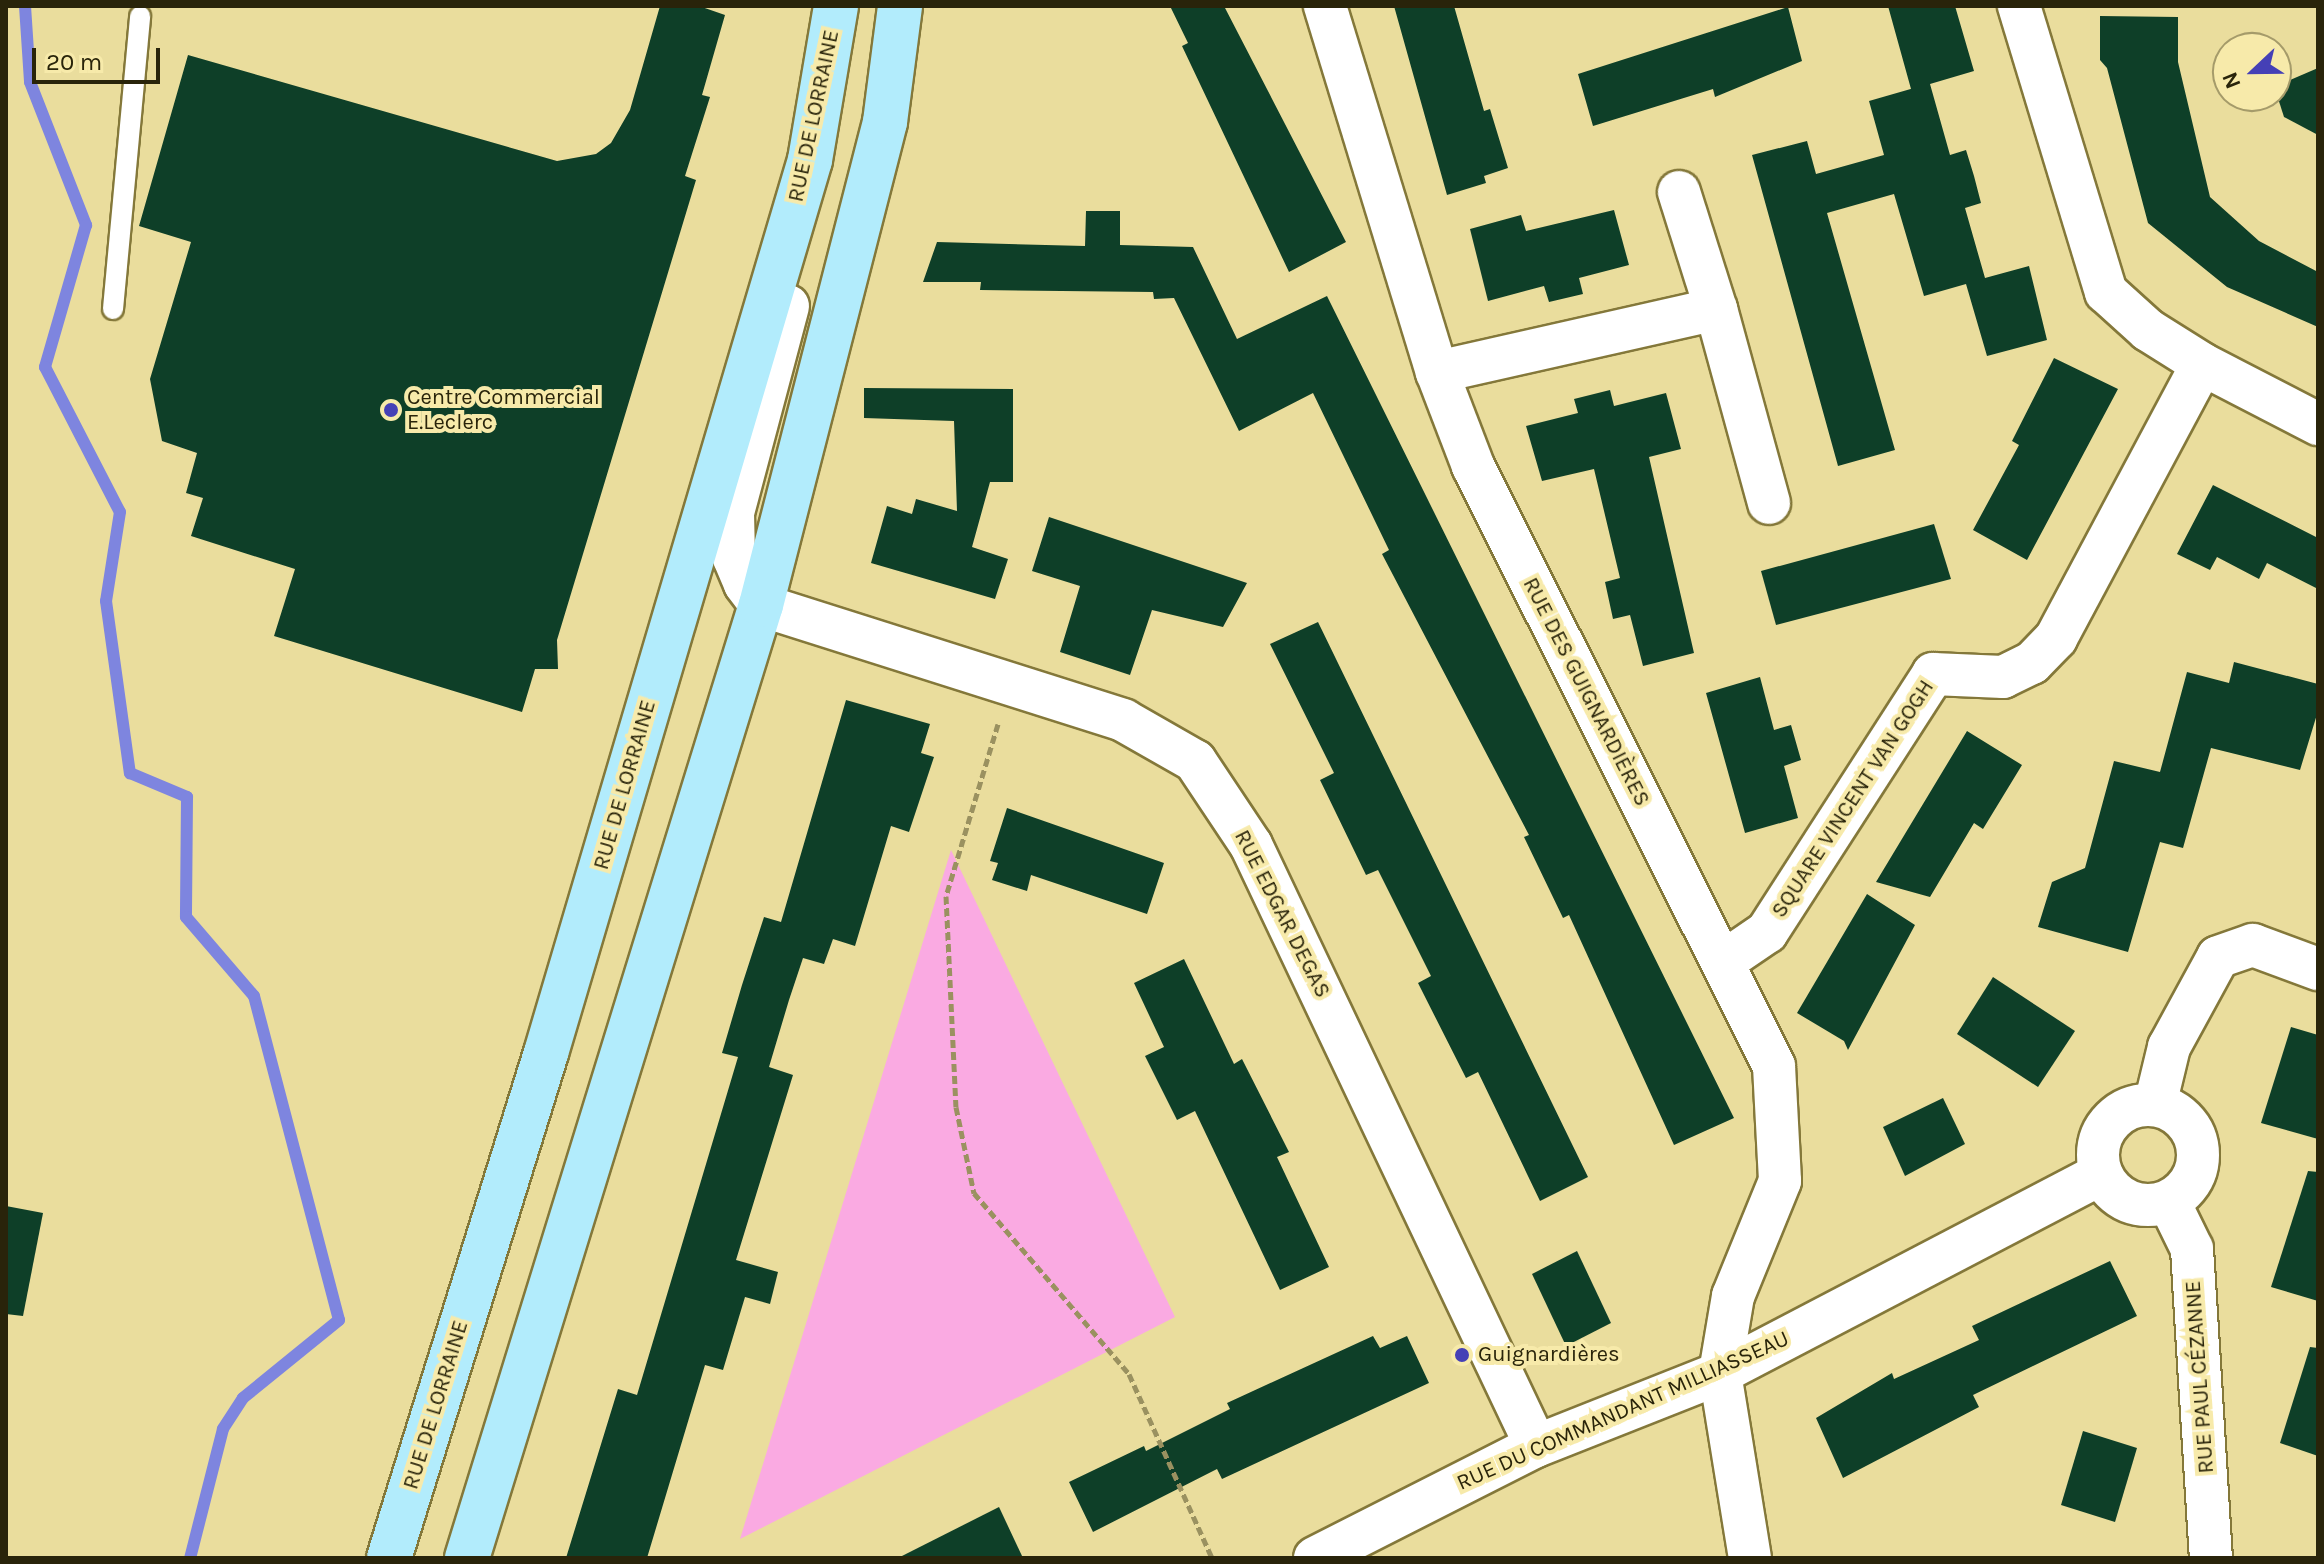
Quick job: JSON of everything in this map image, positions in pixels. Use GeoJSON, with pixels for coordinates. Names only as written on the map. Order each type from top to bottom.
{"type":"FeatureCollection","features":[{"type":"Feature","properties":{"kind":"main road","name":"RUE DE LORRAINE"},"geometry":{"type":"LineString","coordinates":[[389,1558],[546,1053],[810,160],[836,6]]}},
{"type":"Feature","properties":{"kind":"main road"},"geometry":{"type":"LineString","coordinates":[[467,1558],[761,605],[885,122],[900,6]]}},
{"type":"Feature","properties":{"kind":"street","name":"RUE DES GUIGNARDIÈRES"},"geometry":{"type":"LineString","coordinates":[[1325,6],[1437,372],[1473,466],[1774,1066],[1780,1181],[1733,1296],[1720,1373],[1750,1558]]}},
{"type":"Feature","properties":{"kind":"street"},"geometry":{"type":"LineString","coordinates":[[2019,6],[2106,292],[2148,330],[2202,364],[2318,424]]}},
{"type":"Feature","properties":{"kind":"street"},"geometry":{"type":"LineString","coordinates":[[761,605],[734,558],[733,513],[811,222],[810,160]]}},
{"type":"Feature","properties":{"kind":"street"},"geometry":{"type":"LineString","coordinates":[[1679,192],[1716,309],[1769,503]]}},
{"type":"Feature","properties":{"kind":"street"},"geometry":{"type":"LineString","coordinates":[[1437,372],[1716,309]]}},
{"type":"Feature","properties":{"kind":"street","name":"SQUARE VINCENT VAN GOGH"},"geometry":{"type":"LineString","coordinates":[[1723,962],[1767,932],[1933,674],[2003,677],[2032,663],[2056,638],[2202,364]]}},
{"type":"Feature","properties":{"kind":"street","name":"RUE EDGAR DEGAS"},"geometry":{"type":"LineString","coordinates":[[761,605],[1123,720],[1195,761],[1251,845],[1536,1446]]}},
{"type":"Feature","properties":{"kind":"street"},"geometry":{"type":"LineString","coordinates":[[2155,1105],[2169,1047],[2218,957],[2253,945],[2318,969]]}},
{"type":"Feature","properties":{"kind":"street"},"geometry":{"type":"LineString","coordinates":[[2155,1105],[2184,1120],[2198,1148],[2193,1180],[2169,1202],[2153,1206],[2122,1199],[2101,1174],[2097,1159],[2104,1130],[2126,1110],[2155,1105]]}},
{"type":"Feature","properties":{"kind":"street","name":"RUE DU COMMANDANT MILLIASSEAU"},"geometry":{"type":"LineString","coordinates":[[1315,1558],[1536,1446],[1720,1373],[2101,1174]]}},
{"type":"Feature","properties":{"kind":"street","name":"RUE PAUL CÉZANNE"},"geometry":{"type":"LineString","coordinates":[[2169,1202],[2192,1249],[2211,1558]]}},
{"type":"Feature","properties":{"kind":"lane"},"geometry":{"type":"LineString","coordinates":[[113,309],[140,16]]}},
{"type":"Feature","properties":{"kind":"path"},"geometry":{"type":"LineString","coordinates":[[1009,686],[946,896],[956,1107],[974,1193],[1129,1374],[1212,1558]]}},
{"type":"Feature","properties":{"kind":"shaded area"},"geometry":{"type":"Polygon","coordinates":[[[951,850],[1175,1317],[740,1539],[951,850]]]}},
{"type":"Feature","properties":{"kind":"building","name":"Centre Commercial E.Leclerc"},"geometry":{"type":"Polygon","coordinates":[[[660,6],[699,6],[725,15],[702,95],[710,97],[685,176],[696,180],[557,640],[558,669],[535,669],[522,712],[274,636],[295,569],[191,536],[203,498],[186,493],[197,453],[162,441],[150,379],[191,242],[139,226],[188,55],[557,161],[596,154],[611,143],[630,110],[660,6]]]}},
{"type":"Feature","properties":{"kind":"building"},"geometry":{"type":"Polygon","coordinates":[[[1170,6],[1224,6],[1346,242],[1289,272],[1182,46],[1188,43],[1170,6]]]}},
{"type":"Feature","properties":{"kind":"building"},"geometry":{"type":"Polygon","coordinates":[[[1394,6],[1454,6],[1484,111],[1490,109],[1508,168],[1484,176],[1486,183],[1447,195],[1394,6]]]}},
{"type":"Feature","properties":{"kind":"building"},"geometry":{"type":"Polygon","coordinates":[[[1888,6],[1955,6],[1974,71],[1930,84],[1950,155],[1966,150],[1974,176],[1981,203],[1965,208],[1985,278],[2029,266],[2047,340],[1987,356],[1966,284],[1924,296],[1894,194],[1827,213],[1895,450],[1838,466],[1752,155],[1807,141],[1816,174],[1884,155],[1869,101],[1911,89],[1888,6]]]}},
{"type":"Feature","properties":{"kind":"building"},"geometry":{"type":"Polygon","coordinates":[[[1788,7],[1802,61],[1715,97],[1713,89],[1593,126],[1578,74],[1788,7]]]}},
{"type":"Feature","properties":{"kind":"building"},"geometry":{"type":"Polygon","coordinates":[[[2100,16],[2178,17],[2178,62],[2210,197],[2259,241],[2318,272],[2318,327],[2227,287],[2148,223],[2107,68],[2100,60],[2100,16]]]}},
{"type":"Feature","properties":{"kind":"building"},"geometry":{"type":"Polygon","coordinates":[[[2318,68],[2318,135],[2284,117],[2282,112],[2292,112],[2292,79],[2318,68]]]}},
{"type":"Feature","properties":{"kind":"building"},"geometry":{"type":"Polygon","coordinates":[[[1614,210],[1629,265],[1579,278],[1583,294],[1549,302],[1544,286],[1488,301],[1470,229],[1521,215],[1526,231],[1614,210]]]}},
{"type":"Feature","properties":{"kind":"building"},"geometry":{"type":"Polygon","coordinates":[[[1086,211],[1120,211],[1120,245],[1193,247],[1237,339],[1327,296],[1734,1118],[1674,1145],[1569,915],[1563,918],[1524,837],[1529,835],[1382,554],[1389,550],[1313,393],[1239,431],[1174,298],[1154,299],[1153,292],[980,290],[981,282],[923,282],[937,242],[1085,246],[1086,211]]]}},
{"type":"Feature","properties":{"kind":"building"},"geometry":{"type":"Polygon","coordinates":[[[2054,358],[2118,389],[2027,560],[1973,530],[2019,445],[2012,441],[2054,358]]]}},
{"type":"Feature","properties":{"kind":"building"},"geometry":{"type":"Polygon","coordinates":[[[864,388],[1013,389],[1013,482],[990,482],[972,547],[1008,559],[995,599],[871,563],[887,506],[912,514],[916,499],[957,511],[954,421],[864,418],[864,388]]]}},
{"type":"Feature","properties":{"kind":"building"},"geometry":{"type":"Polygon","coordinates":[[[1610,390],[1614,406],[1666,393],[1681,449],[1649,457],[1694,653],[1643,666],[1630,615],[1613,619],[1605,582],[1620,578],[1594,469],[1542,481],[1526,426],[1578,413],[1574,399],[1610,390]]]}},
{"type":"Feature","properties":{"kind":"building"},"geometry":{"type":"Polygon","coordinates":[[[2213,485],[2318,538],[2318,589],[2267,563],[2259,579],[2217,557],[2210,570],[2177,554],[2213,485]]]}},
{"type":"Feature","properties":{"kind":"building"},"geometry":{"type":"Polygon","coordinates":[[[1049,517],[1247,583],[1223,627],[1152,610],[1130,675],[1060,652],[1080,586],[1032,571],[1049,517]]]}},
{"type":"Feature","properties":{"kind":"building"},"geometry":{"type":"Polygon","coordinates":[[[1934,524],[1951,579],[1776,625],[1761,571],[1934,524]]]}},
{"type":"Feature","properties":{"kind":"building"},"geometry":{"type":"Polygon","coordinates":[[[1318,622],[1588,1177],[1540,1201],[1478,1072],[1466,1078],[1418,983],[1431,976],[1378,870],[1366,875],[1320,780],[1334,773],[1270,644],[1318,622]]]}},
{"type":"Feature","properties":{"kind":"building"},"geometry":{"type":"Polygon","coordinates":[[[2234,662],[2318,684],[2318,711],[2300,770],[2211,748],[2183,848],[2160,842],[2128,952],[2038,927],[2052,882],[2085,868],[2114,761],[2160,772],[2187,672],[2229,683],[2234,662]]]}},
{"type":"Feature","properties":{"kind":"building"},"geometry":{"type":"Polygon","coordinates":[[[1760,677],[1774,730],[1791,725],[1801,760],[1784,766],[1798,818],[1745,833],[1706,693],[1760,677]]]}},
{"type":"Feature","properties":{"kind":"building"},"geometry":{"type":"Polygon","coordinates":[[[846,700],[930,724],[921,753],[934,757],[909,832],[891,826],[855,946],[833,939],[824,964],[803,958],[789,1000],[769,1067],[793,1075],[736,1260],[778,1272],[770,1304],[745,1297],[723,1370],[705,1365],[647,1558],[566,1558],[618,1389],[637,1395],[738,1057],[722,1053],[742,985],[764,917],[781,922],[846,700]]]}},
{"type":"Feature","properties":{"kind":"building"},"geometry":{"type":"Polygon","coordinates":[[[1967,731],[2022,765],[1983,829],[1974,823],[1930,897],[1876,882],[1967,731]]]}},
{"type":"Feature","properties":{"kind":"building"},"geometry":{"type":"Polygon","coordinates":[[[1007,808],[1164,863],[1147,914],[1031,875],[1027,891],[992,880],[998,863],[990,861],[1007,808]]]}},
{"type":"Feature","properties":{"kind":"building"},"geometry":{"type":"Polygon","coordinates":[[[1867,894],[1915,925],[1848,1050],[1844,1041],[1797,1013],[1867,894]]]}},
{"type":"Feature","properties":{"kind":"building"},"geometry":{"type":"Polygon","coordinates":[[[1184,959],[1234,1064],[1242,1059],[1289,1152],[1277,1157],[1329,1267],[1280,1290],[1195,1111],[1177,1120],[1145,1056],[1164,1047],[1134,983],[1184,959]]]}},
{"type":"Feature","properties":{"kind":"building"},"geometry":{"type":"Polygon","coordinates":[[[1993,977],[2075,1031],[2038,1087],[1957,1034],[1993,977]]]}},
{"type":"Feature","properties":{"kind":"building"},"geometry":{"type":"Polygon","coordinates":[[[2291,1027],[2318,1035],[2318,1139],[2261,1123],[2291,1027]]]}},
{"type":"Feature","properties":{"kind":"building"},"geometry":{"type":"Polygon","coordinates":[[[1943,1098],[1965,1144],[1905,1176],[1883,1127],[1943,1098]]]}},
{"type":"Feature","properties":{"kind":"building"},"geometry":{"type":"Polygon","coordinates":[[[2308,1171],[2318,1172],[2318,1301],[2271,1287],[2308,1171]]]}},
{"type":"Feature","properties":{"kind":"building"},"geometry":{"type":"Polygon","coordinates":[[[6,1206],[43,1213],[23,1316],[6,1314],[6,1206]]]}},
{"type":"Feature","properties":{"kind":"building"},"geometry":{"type":"Polygon","coordinates":[[[1577,1251],[1611,1323],[1566,1346],[1532,1274],[1577,1251]]]}},
{"type":"Feature","properties":{"kind":"building"},"geometry":{"type":"Polygon","coordinates":[[[2110,1261],[2137,1316],[1973,1395],[1979,1407],[1843,1478],[1816,1418],[1892,1373],[1894,1379],[1979,1340],[1972,1326],[2110,1261]]]}},
{"type":"Feature","properties":{"kind":"building"},"geometry":{"type":"Polygon","coordinates":[[[1373,1336],[1380,1348],[1407,1336],[1429,1383],[1222,1479],[1217,1469],[1093,1532],[1069,1482],[1144,1446],[1146,1451],[1230,1409],[1227,1403],[1373,1336]]]}},
{"type":"Feature","properties":{"kind":"building"},"geometry":{"type":"Polygon","coordinates":[[[2310,1347],[2318,1348],[2318,1456],[2280,1443],[2310,1347]]]}},
{"type":"Feature","properties":{"kind":"building"},"geometry":{"type":"Polygon","coordinates":[[[2083,1431],[2137,1448],[2115,1522],[2061,1505],[2083,1431]]]}},
{"type":"Feature","properties":{"kind":"building"},"geometry":{"type":"Polygon","coordinates":[[[999,1507],[1023,1558],[898,1558],[999,1507]]]}},
{"type":"Feature","properties":{"kind":"waterway"},"geometry":{"type":"LineString","coordinates":[[25,6],[30,82],[86,225],[45,367],[120,512],[106,601],[130,773],[187,797],[186,917],[254,996],[339,1320],[243,1398],[223,1429],[190,1558]]}},
{"type":"Feature","properties":{"kind":"place","name":"Centre Commercial E.Leclerc"},"geometry":{"type":"Point","coordinates":[391,410]}},
{"type":"Feature","properties":{"kind":"place","name":"Guignardières"},"geometry":{"type":"Point","coordinates":[1462,1355]}}]}
